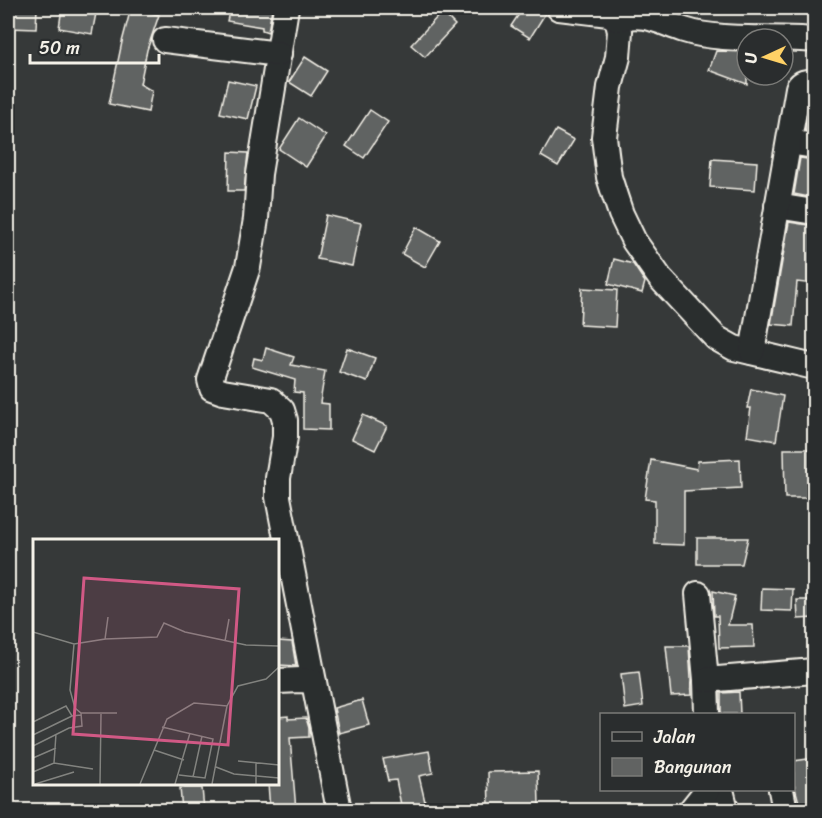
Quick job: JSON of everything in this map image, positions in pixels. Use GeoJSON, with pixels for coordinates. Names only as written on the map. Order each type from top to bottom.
{"type":"FeatureCollection","features":[{"type":"Feature","properties":{"kind":"street"},"geometry":{"type":"LineString","coordinates":[[286,8],[259,174],[256,219],[248,267],[210,380],[213,388],[223,392],[271,400],[284,415],[285,437],[278,478],[278,497],[339,810]]}},
{"type":"Feature","properties":{"kind":"street"},"geometry":{"type":"LineString","coordinates":[[559,8],[609,15],[618,19],[637,15],[651,17],[686,31],[706,35],[814,40]]}},
{"type":"Feature","properties":{"kind":"street"},"geometry":{"type":"LineString","coordinates":[[618,19],[620,31],[618,57],[610,87],[604,137],[609,177],[621,214],[634,241],[660,278],[709,331],[726,345],[814,367]]}},
{"type":"Feature","properties":{"kind":"street"},"geometry":{"type":"LineString","coordinates":[[165,40],[279,54]]}},
{"type":"Feature","properties":{"kind":"street"},"geometry":{"type":"LineString","coordinates":[[752,352],[798,88],[806,81],[814,82]]}},
{"type":"Feature","properties":{"kind":"street"},"geometry":{"type":"LineString","coordinates":[[789,142],[814,146]]}},
{"type":"Feature","properties":{"kind":"street"},"geometry":{"type":"LineString","coordinates":[[777,206],[814,212]]}},
{"type":"Feature","properties":{"kind":"street"},"geometry":{"type":"LineString","coordinates":[[698,594],[707,713]]}},
{"type":"Feature","properties":{"kind":"street"},"geometry":{"type":"LineString","coordinates":[[706,680],[814,671]]}},
{"type":"Feature","properties":{"kind":"street"},"geometry":{"type":"LineString","coordinates":[[279,681],[314,682]]}},
{"type":"Feature","properties":{"kind":"street"},"geometry":{"type":"LineString","coordinates":[[692,810],[706,791]]}},
{"type":"Feature","properties":{"kind":"street"},"geometry":{"type":"LineString","coordinates":[[721,791],[726,810]]}},
{"type":"Feature","properties":{"kind":"street"},"geometry":{"type":"LineString","coordinates":[[781,791],[785,810]]}},
{"type":"Feature","properties":{"kind":"building"},"geometry":{"type":"Polygon","coordinates":[[[10,8],[37,8],[36,29],[9,28],[10,8]]]}},
{"type":"Feature","properties":{"kind":"building"},"geometry":{"type":"Polygon","coordinates":[[[62,8],[97,8],[92,34],[59,28],[62,8]]]}},
{"type":"Feature","properties":{"kind":"building"},"geometry":{"type":"Polygon","coordinates":[[[131,8],[159,15],[147,50],[140,84],[152,91],[148,112],[109,104],[131,8]]]}},
{"type":"Feature","properties":{"kind":"building"},"geometry":{"type":"Polygon","coordinates":[[[230,8],[272,8],[268,32],[262,30],[262,27],[227,21],[230,8]]]}},
{"type":"Feature","properties":{"kind":"building"},"geometry":{"type":"Polygon","coordinates":[[[523,8],[535,8],[545,14],[530,38],[511,26],[523,8]]]}},
{"type":"Feature","properties":{"kind":"building"},"geometry":{"type":"Polygon","coordinates":[[[442,12],[455,25],[425,57],[411,45],[442,12]]]}},
{"type":"Feature","properties":{"kind":"building"},"geometry":{"type":"Polygon","coordinates":[[[716,51],[735,52],[735,80],[709,70],[716,51]]]}},
{"type":"Feature","properties":{"kind":"building"},"geometry":{"type":"Polygon","coordinates":[[[305,57],[327,71],[311,96],[289,82],[305,57]]]}},
{"type":"Feature","properties":{"kind":"building"},"geometry":{"type":"Polygon","coordinates":[[[228,80],[256,86],[248,119],[220,113],[228,80]]]}},
{"type":"Feature","properties":{"kind":"building"},"geometry":{"type":"Polygon","coordinates":[[[811,96],[814,96],[814,132],[805,130],[811,96]]]}},
{"type":"Feature","properties":{"kind":"building"},"geometry":{"type":"Polygon","coordinates":[[[370,110],[388,122],[364,158],[346,146],[370,110]]]}},
{"type":"Feature","properties":{"kind":"building"},"geometry":{"type":"Polygon","coordinates":[[[299,118],[326,136],[306,167],[279,149],[299,118]]]}},
{"type":"Feature","properties":{"kind":"building"},"geometry":{"type":"Polygon","coordinates":[[[556,130],[574,140],[558,166],[541,156],[556,130]]]}},
{"type":"Feature","properties":{"kind":"building"},"geometry":{"type":"Polygon","coordinates":[[[229,152],[248,153],[244,191],[228,191],[229,152]]]}},
{"type":"Feature","properties":{"kind":"building"},"geometry":{"type":"Polygon","coordinates":[[[800,158],[814,160],[814,198],[794,194],[800,158]]]}},
{"type":"Feature","properties":{"kind":"building"},"geometry":{"type":"Polygon","coordinates":[[[712,159],[757,162],[755,190],[710,187],[712,159]]]}},
{"type":"Feature","properties":{"kind":"building"},"geometry":{"type":"Polygon","coordinates":[[[326,215],[361,223],[352,266],[317,259],[326,215]]]}},
{"type":"Feature","properties":{"kind":"building"},"geometry":{"type":"Polygon","coordinates":[[[789,222],[814,226],[814,284],[797,282],[793,326],[771,324],[789,222]]]}},
{"type":"Feature","properties":{"kind":"building"},"geometry":{"type":"Polygon","coordinates":[[[416,227],[440,241],[425,267],[402,254],[416,227]]]}},
{"type":"Feature","properties":{"kind":"building"},"geometry":{"type":"Polygon","coordinates":[[[614,259],[633,264],[645,282],[642,293],[608,284],[614,259]]]}},
{"type":"Feature","properties":{"kind":"building"},"geometry":{"type":"Polygon","coordinates":[[[582,288],[617,290],[615,327],[580,325],[582,288]]]}},
{"type":"Feature","properties":{"kind":"building"},"geometry":{"type":"Polygon","coordinates":[[[266,348],[294,357],[291,365],[325,371],[320,403],[329,404],[329,430],[303,429],[303,393],[294,392],[295,380],[252,367],[254,358],[263,360],[266,348]]]}},
{"type":"Feature","properties":{"kind":"building"},"geometry":{"type":"Polygon","coordinates":[[[347,348],[375,358],[367,382],[339,372],[347,348]]]}},
{"type":"Feature","properties":{"kind":"building"},"geometry":{"type":"Polygon","coordinates":[[[751,389],[783,396],[776,441],[747,436],[751,408],[747,408],[751,389]]]}},
{"type":"Feature","properties":{"kind":"building"},"geometry":{"type":"Polygon","coordinates":[[[363,415],[387,426],[375,450],[352,439],[363,415]]]}},
{"type":"Feature","properties":{"kind":"building"},"geometry":{"type":"Polygon","coordinates":[[[784,449],[810,449],[810,498],[785,498],[784,449]]]}},
{"type":"Feature","properties":{"kind":"building"},"geometry":{"type":"Polygon","coordinates":[[[740,459],[741,488],[684,491],[684,545],[655,544],[655,500],[645,499],[651,460],[697,469],[698,461],[740,459]]]}},
{"type":"Feature","properties":{"kind":"building"},"geometry":{"type":"Polygon","coordinates":[[[697,538],[748,538],[742,564],[697,564],[697,538]]]}},
{"type":"Feature","properties":{"kind":"building"},"geometry":{"type":"Polygon","coordinates":[[[762,588],[793,589],[792,611],[761,610],[762,588]]]}},
{"type":"Feature","properties":{"kind":"building"},"geometry":{"type":"Polygon","coordinates":[[[713,591],[735,596],[728,625],[753,625],[754,647],[719,648],[718,616],[714,616],[713,591]]]}},
{"type":"Feature","properties":{"kind":"building"},"geometry":{"type":"Polygon","coordinates":[[[797,600],[814,600],[814,618],[798,619],[797,600]]]}},
{"type":"Feature","properties":{"kind":"building"},"geometry":{"type":"Polygon","coordinates":[[[279,641],[292,642],[296,666],[279,665],[279,641]]]}},
{"type":"Feature","properties":{"kind":"building"},"geometry":{"type":"Polygon","coordinates":[[[666,646],[689,646],[692,695],[671,696],[666,646]]]}},
{"type":"Feature","properties":{"kind":"building"},"geometry":{"type":"Polygon","coordinates":[[[639,672],[643,706],[625,709],[621,674],[639,672]]]}},
{"type":"Feature","properties":{"kind":"building"},"geometry":{"type":"Polygon","coordinates":[[[739,692],[740,713],[721,713],[721,693],[739,692]]]}},
{"type":"Feature","properties":{"kind":"building"},"geometry":{"type":"Polygon","coordinates":[[[362,700],[369,725],[339,733],[334,708],[362,700]]]}},
{"type":"Feature","properties":{"kind":"building"},"geometry":{"type":"Polygon","coordinates":[[[279,717],[306,718],[309,728],[309,737],[290,738],[296,810],[270,810],[268,785],[279,785],[279,717]]]}},
{"type":"Feature","properties":{"kind":"building"},"geometry":{"type":"Polygon","coordinates":[[[429,751],[433,773],[419,776],[426,806],[402,810],[396,780],[388,781],[383,759],[429,751]]]}},
{"type":"Feature","properties":{"kind":"building"},"geometry":{"type":"Polygon","coordinates":[[[814,758],[814,810],[801,810],[795,788],[795,761],[814,758]]]}},
{"type":"Feature","properties":{"kind":"building"},"geometry":{"type":"Polygon","coordinates":[[[538,771],[539,805],[489,806],[488,772],[538,771]]]}},
{"type":"Feature","properties":{"kind":"building"},"geometry":{"type":"Polygon","coordinates":[[[180,788],[202,788],[204,810],[182,810],[180,788]]]}}]}
